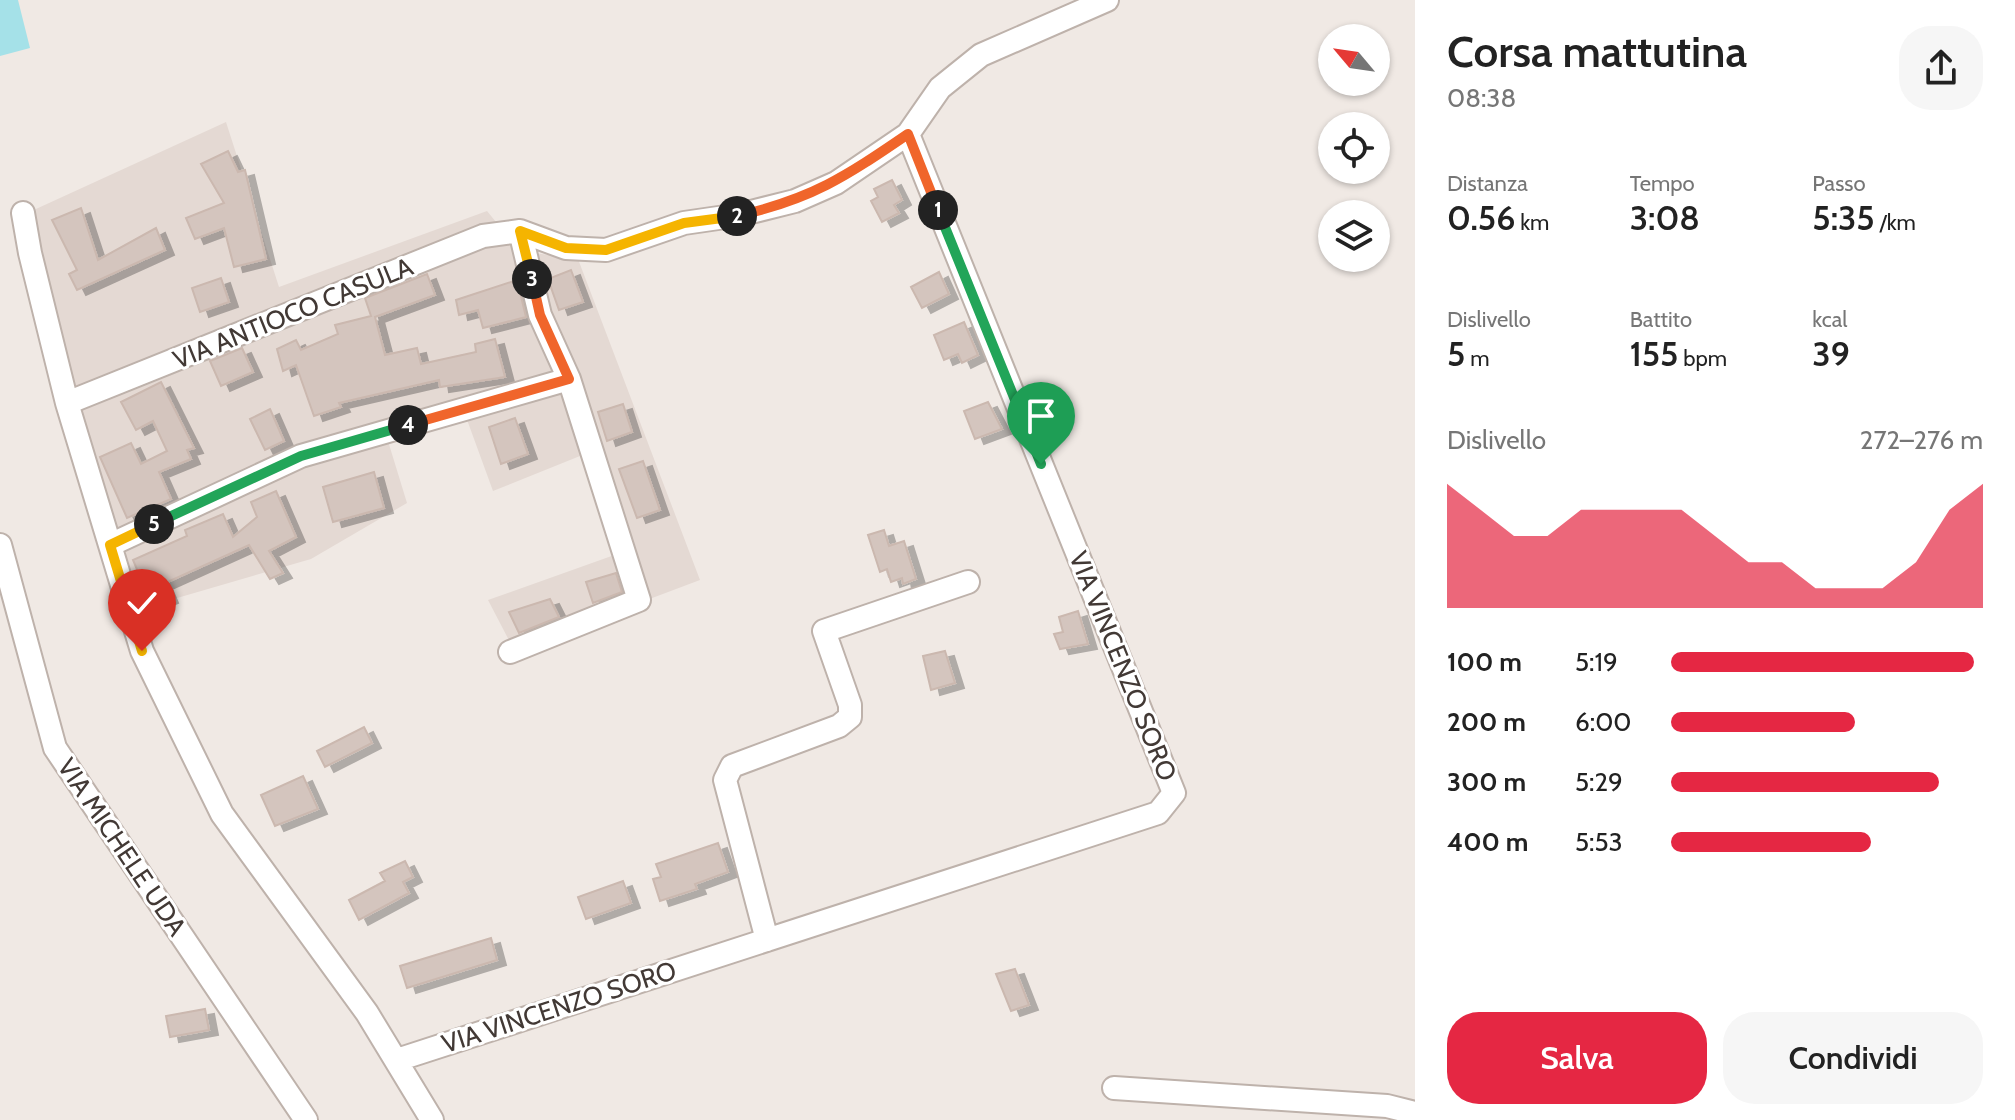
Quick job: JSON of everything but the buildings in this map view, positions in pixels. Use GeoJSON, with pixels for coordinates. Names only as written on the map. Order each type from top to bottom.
{"type":"FeatureCollection","features":[{"type":"Feature","properties":{"kind":"street","name":"VIA ANTIOCO CASULA"},"geometry":{"type":"LineString","coordinates":[[67,403],[483,236],[520,231],[566,248],[606,250],[684,223],[739,215],[795,201],[836,183],[908,134],[940,88],[981,55],[1107,0]]}},
{"type":"Feature","properties":{"kind":"street","name":"VIA VINCENZO SORO"},"geometry":{"type":"LineString","coordinates":[[397,1060],[1158,813],[1174,793],[908,134]]}},
{"type":"Feature","properties":{"kind":"street"},"geometry":{"type":"LineString","coordinates":[[23,213],[67,403],[142,651],[222,814],[397,1060],[432,1120]]}},
{"type":"Feature","properties":{"kind":"street"},"geometry":{"type":"LineString","coordinates":[[510,652],[639,600],[569,379],[540,315],[520,231]]}},
{"type":"Feature","properties":{"kind":"street"},"geometry":{"type":"LineString","coordinates":[[110,545],[301,456],[569,379]]}},
{"type":"Feature","properties":{"kind":"street","name":"VIA MICHELE UDA"},"geometry":{"type":"LineString","coordinates":[[0,545],[55,748],[306,1120]]}},
{"type":"Feature","properties":{"kind":"street"},"geometry":{"type":"LineString","coordinates":[[767,940],[725,780],[732,766],[817,735],[850,717],[850,705],[824,631],[968,582]]}},
{"type":"Feature","properties":{"kind":"street"},"geometry":{"type":"LineString","coordinates":[[1114,1088],[1387,1106],[1415,1113]]}},
{"type":"Feature","properties":{"kind":"shaded area"},"geometry":{"type":"Polygon","coordinates":[[[226,122],[279,287],[487,211],[520,251],[578,259],[700,580],[514,650],[488,600],[620,553],[580,456],[493,491],[466,417],[388,441],[407,503],[311,559],[136,610],[25,214],[226,122]]]}},
{"type":"Feature","properties":{"kind":"water"},"geometry":{"type":"Polygon","coordinates":[[[0,0],[18,0],[30,48],[0,56],[0,0]]]}},
{"type":"Feature","properties":{"kind":"route"},"geometry":{"type":"LineString","coordinates":[[142,651],[110,545],[301,456],[569,379],[540,315],[520,231],[566,248],[606,250],[684,223],[739,215],[795,201],[836,183],[908,134],[1041,464]]}}]}
